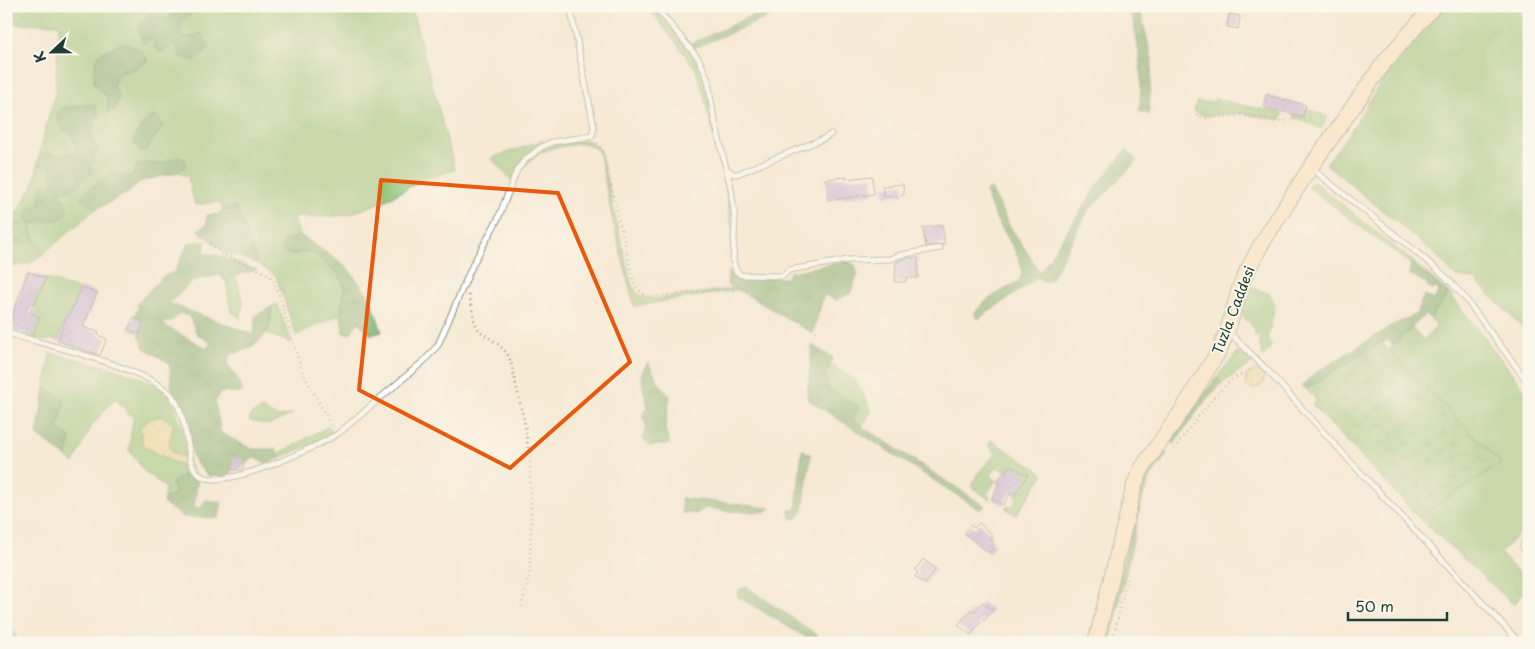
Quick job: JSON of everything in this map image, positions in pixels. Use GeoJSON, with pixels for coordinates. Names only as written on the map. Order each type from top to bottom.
{"type":"FeatureCollection","features":[{"type":"Feature","properties":{"kind":"main road","name":"Tuzla Caddesi"},"geometry":{"type":"LineString","coordinates":[[1094,643],[1135,483],[1142,468],[1182,412],[1208,371],[1228,331],[1239,290],[1254,257],[1310,168],[1386,60],[1434,6]]}},
{"type":"Feature","properties":{"kind":"lane"},"geometry":{"type":"LineString","coordinates":[[6,331],[138,373],[166,389],[174,398],[179,411],[191,463],[195,470],[203,477],[220,480],[235,477],[268,466],[337,435],[425,360],[438,345],[473,264],[498,219],[518,170],[524,161],[540,148],[552,142],[592,136],[594,127],[570,6]]}},
{"type":"Feature","properties":{"kind":"lane"},"geometry":{"type":"LineString","coordinates":[[655,6],[698,58],[708,80],[713,113],[731,188],[735,220],[733,261],[736,271],[741,275],[783,276],[789,270],[848,260],[890,259],[900,255],[940,248]]}},
{"type":"Feature","properties":{"kind":"lane"},"geometry":{"type":"LineString","coordinates":[[726,168],[733,174],[737,174],[831,134]]}},
{"type":"Feature","properties":{"kind":"lane"},"geometry":{"type":"LineString","coordinates":[[1310,168],[1446,277],[1465,298],[1529,384]]}},
{"type":"Feature","properties":{"kind":"lane"},"geometry":{"type":"LineString","coordinates":[[6,218],[8,231],[6,234]]}},
{"type":"Feature","properties":{"kind":"lane"},"geometry":{"type":"LineString","coordinates":[[1228,331],[1261,364],[1520,643]]}},
{"type":"Feature","properties":{"kind":"lane"},"geometry":{"type":"LineString","coordinates":[[1529,535],[1525,539],[1523,547],[1529,558]]}},
{"type":"Feature","properties":{"kind":"path"},"geometry":{"type":"LineString","coordinates":[[1196,115],[1207,118],[1241,114],[1285,122],[1291,120]]}},
{"type":"Feature","properties":{"kind":"path"},"geometry":{"type":"LineString","coordinates":[[592,136],[603,152],[634,283],[641,294],[654,297],[740,286],[820,333]]}},
{"type":"Feature","properties":{"kind":"path"},"geometry":{"type":"LineString","coordinates":[[210,243],[222,254],[273,279],[302,371],[337,435]]}},
{"type":"Feature","properties":{"kind":"path"},"geometry":{"type":"LineString","coordinates":[[467,279],[475,322],[479,330],[507,353],[511,362],[525,425],[530,463],[530,573],[521,609]]}},
{"type":"Feature","properties":{"kind":"path"},"geometry":{"type":"LineString","coordinates":[[1172,451],[1212,399],[1231,380],[1261,364]]}},
{"type":"Feature","properties":{"kind":"path"},"geometry":{"type":"LineString","coordinates":[[1112,643],[1129,571]]}},
{"type":"Feature","properties":{"kind":"highlighted area"},"geometry":{"type":"Polygon","coordinates":[[[381,180],[558,193],[630,362],[510,468],[359,390],[381,180]]]}},
{"type":"Feature","properties":{"kind":"green space"},"geometry":{"type":"Polygon","coordinates":[[[6,6],[411,6],[455,170],[424,179],[386,200],[348,215],[307,218],[292,216],[300,235],[283,242],[292,255],[304,252],[313,253],[339,274],[344,286],[341,314],[296,335],[276,276],[258,264],[236,208],[223,209],[218,202],[195,205],[188,177],[178,172],[139,182],[114,174],[90,188],[80,198],[96,209],[43,254],[34,242],[31,224],[17,212],[33,186],[45,129],[55,95],[59,24],[6,24],[6,6]]]}},
{"type":"Feature","properties":{"kind":"green space"},"geometry":{"type":"Polygon","coordinates":[[[174,6],[190,6],[192,8],[189,17],[180,22],[182,38],[201,33],[209,48],[196,60],[180,57],[175,44],[160,53],[155,48],[153,37],[143,44],[138,29],[142,19],[151,14],[164,20],[174,14],[174,6]]]}},
{"type":"Feature","properties":{"kind":"green space"},"geometry":{"type":"Polygon","coordinates":[[[647,6],[652,6],[695,59],[705,79],[714,130],[730,189],[732,228],[727,194],[702,88],[695,68],[647,6]]]}},
{"type":"Feature","properties":{"kind":"green space"},"geometry":{"type":"Polygon","coordinates":[[[773,6],[801,6],[779,13],[694,48],[690,44],[773,6]]]}},
{"type":"Feature","properties":{"kind":"green space"},"geometry":{"type":"Polygon","coordinates":[[[1130,6],[1139,6],[1152,59],[1149,115],[1139,111],[1141,84],[1139,58],[1130,6]]]}},
{"type":"Feature","properties":{"kind":"green space"},"geometry":{"type":"Polygon","coordinates":[[[1443,6],[1529,6],[1529,334],[1474,279],[1456,277],[1435,254],[1326,164],[1350,132],[1393,63],[1443,6]]]}},
{"type":"Feature","properties":{"kind":"green space"},"geometry":{"type":"Polygon","coordinates":[[[123,43],[138,49],[148,61],[138,68],[118,74],[113,86],[119,96],[115,110],[108,112],[108,98],[94,84],[96,61],[98,56],[107,49],[123,43]]]}},
{"type":"Feature","properties":{"kind":"green space"},"geometry":{"type":"Polygon","coordinates":[[[1215,98],[1283,114],[1280,120],[1240,113],[1204,116],[1194,112],[1196,102],[1214,102],[1215,98]]]}},
{"type":"Feature","properties":{"kind":"green space"},"geometry":{"type":"Polygon","coordinates":[[[94,104],[100,116],[94,118],[92,141],[98,146],[97,153],[90,165],[92,173],[74,188],[59,191],[58,195],[64,199],[67,213],[60,219],[31,224],[25,218],[29,208],[40,204],[39,194],[43,184],[52,185],[52,167],[37,164],[40,154],[58,155],[78,151],[72,134],[63,130],[56,116],[62,108],[94,104]]]}},
{"type":"Feature","properties":{"kind":"green space"},"geometry":{"type":"Polygon","coordinates":[[[1306,108],[1328,117],[1321,129],[1306,121],[1294,118],[1294,114],[1303,117],[1306,108]]]}},
{"type":"Feature","properties":{"kind":"green space"},"geometry":{"type":"Polygon","coordinates":[[[152,116],[158,117],[163,126],[148,149],[141,152],[134,142],[136,134],[145,121],[152,116]]]}},
{"type":"Feature","properties":{"kind":"green space"},"geometry":{"type":"Polygon","coordinates":[[[544,140],[538,148],[524,158],[512,181],[491,158],[544,140]]]}},
{"type":"Feature","properties":{"kind":"green space"},"geometry":{"type":"Polygon","coordinates":[[[587,140],[600,151],[631,283],[638,294],[646,298],[655,299],[737,288],[738,290],[634,306],[611,213],[600,154],[594,147],[584,143],[554,148],[540,153],[524,166],[536,153],[544,149],[560,144],[587,140]]]}},
{"type":"Feature","properties":{"kind":"green space"},"geometry":{"type":"Polygon","coordinates":[[[1127,149],[1137,161],[1088,211],[1051,279],[1044,282],[1037,277],[978,319],[974,314],[979,308],[989,299],[1017,282],[1021,276],[1021,269],[1015,251],[996,217],[986,191],[991,189],[1009,225],[1040,272],[1099,183],[1127,149]]]}},
{"type":"Feature","properties":{"kind":"green space"},"geometry":{"type":"Polygon","coordinates":[[[179,157],[186,160],[185,167],[178,172],[139,182],[130,192],[96,209],[80,198],[90,188],[114,174],[132,177],[137,165],[146,163],[160,164],[179,157]]]}},
{"type":"Feature","properties":{"kind":"green space"},"geometry":{"type":"Polygon","coordinates":[[[1313,181],[1411,260],[1449,293],[1308,187],[1313,181]]]}},
{"type":"Feature","properties":{"kind":"green space"},"geometry":{"type":"Polygon","coordinates":[[[236,207],[258,264],[225,252],[197,230],[206,225],[207,215],[219,214],[223,209],[236,207]]]}},
{"type":"Feature","properties":{"kind":"green space"},"geometry":{"type":"Polygon","coordinates":[[[17,212],[31,224],[34,242],[43,254],[30,263],[6,268],[6,239],[11,231],[8,216],[17,212]]]}},
{"type":"Feature","properties":{"kind":"green space"},"geometry":{"type":"Polygon","coordinates":[[[300,235],[346,266],[371,299],[382,332],[371,335],[358,322],[350,334],[343,333],[341,314],[344,286],[339,274],[313,253],[304,252],[292,255],[283,252],[283,242],[300,235]]]}},
{"type":"Feature","properties":{"kind":"green space"},"geometry":{"type":"Polygon","coordinates":[[[206,241],[204,253],[221,256],[257,270],[235,276],[226,282],[219,275],[194,280],[169,303],[254,335],[255,316],[271,307],[271,317],[266,333],[255,344],[230,355],[227,364],[243,391],[237,394],[226,391],[220,393],[215,402],[221,433],[252,449],[276,449],[280,458],[267,464],[254,458],[243,466],[232,470],[231,474],[223,477],[208,476],[194,461],[181,407],[172,389],[169,363],[144,348],[139,334],[144,322],[134,317],[139,306],[136,305],[162,277],[174,272],[189,243],[206,241]],[[179,313],[173,320],[162,324],[206,348],[211,343],[197,334],[189,316],[179,313]]]}},
{"type":"Feature","properties":{"kind":"green space"},"geometry":{"type":"Polygon","coordinates":[[[848,261],[855,265],[858,274],[851,293],[837,300],[824,295],[813,333],[737,288],[727,285],[728,271],[734,278],[786,278],[790,272],[848,261]]]}},
{"type":"Feature","properties":{"kind":"green space"},"geometry":{"type":"Polygon","coordinates":[[[1411,264],[1449,293],[1430,318],[1425,315],[1393,345],[1387,340],[1383,344],[1380,342],[1306,389],[1301,386],[1314,374],[1391,326],[1416,314],[1424,295],[1434,300],[1439,290],[1427,287],[1428,284],[1409,274],[1411,264]]]}},
{"type":"Feature","properties":{"kind":"green space"},"geometry":{"type":"Polygon","coordinates":[[[235,276],[243,300],[241,318],[231,312],[226,282],[235,276]]]}},
{"type":"Feature","properties":{"kind":"green space"},"geometry":{"type":"Polygon","coordinates":[[[46,278],[80,290],[70,314],[66,318],[58,341],[52,339],[45,341],[33,337],[40,317],[34,315],[37,308],[33,307],[46,278]]]}},
{"type":"Feature","properties":{"kind":"green space"},"geometry":{"type":"Polygon","coordinates":[[[1249,286],[1270,294],[1275,306],[1267,339],[1272,345],[1263,357],[1259,342],[1261,339],[1254,333],[1256,330],[1243,316],[1244,301],[1249,286]]]}},
{"type":"Feature","properties":{"kind":"green space"},"geometry":{"type":"Polygon","coordinates":[[[1449,293],[1529,395],[1529,524],[1500,553],[1529,584],[1514,605],[1418,517],[1501,463],[1389,350],[1412,328],[1424,340],[1437,326],[1430,318],[1449,293]]]}},
{"type":"Feature","properties":{"kind":"green space"},"geometry":{"type":"Polygon","coordinates":[[[277,304],[292,343],[267,334],[271,318],[271,307],[277,304]]]}},
{"type":"Feature","properties":{"kind":"green space"},"geometry":{"type":"Polygon","coordinates":[[[1380,342],[1317,410],[1312,405],[1316,400],[1306,389],[1380,342]]]}},
{"type":"Feature","properties":{"kind":"green space"},"geometry":{"type":"Polygon","coordinates":[[[1380,342],[1501,463],[1418,517],[1317,410],[1380,342]]]}},
{"type":"Feature","properties":{"kind":"green space"},"geometry":{"type":"Polygon","coordinates":[[[812,345],[833,358],[825,373],[828,389],[859,407],[852,420],[985,506],[980,510],[807,399],[812,345]]]}},
{"type":"Feature","properties":{"kind":"green space"},"geometry":{"type":"Polygon","coordinates":[[[50,353],[128,373],[144,379],[167,393],[178,415],[188,459],[172,452],[169,444],[173,425],[143,445],[182,465],[187,472],[172,483],[175,495],[164,499],[165,487],[144,471],[129,450],[133,418],[115,398],[92,425],[74,463],[66,457],[71,439],[58,429],[65,401],[45,388],[50,353]]]}},
{"type":"Feature","properties":{"kind":"green space"},"geometry":{"type":"Polygon","coordinates":[[[1237,353],[1253,360],[1249,366],[1223,383],[1216,378],[1237,353]]]}},
{"type":"Feature","properties":{"kind":"green space"},"geometry":{"type":"Polygon","coordinates":[[[648,362],[660,385],[670,396],[665,429],[670,444],[650,446],[643,439],[646,425],[642,416],[648,407],[642,379],[648,362]]]}},
{"type":"Feature","properties":{"kind":"green space"},"geometry":{"type":"Polygon","coordinates":[[[830,364],[855,380],[872,410],[862,426],[852,420],[859,407],[828,389],[825,373],[830,364]]]}},
{"type":"Feature","properties":{"kind":"green space"},"geometry":{"type":"Polygon","coordinates":[[[1216,378],[1223,383],[1205,401],[1174,444],[1168,440],[1216,378]]]}},
{"type":"Feature","properties":{"kind":"green space"},"geometry":{"type":"Polygon","coordinates":[[[45,388],[65,401],[58,429],[71,439],[66,457],[37,435],[45,388]]]}},
{"type":"Feature","properties":{"kind":"green space"},"geometry":{"type":"Polygon","coordinates":[[[261,409],[277,417],[293,414],[269,425],[250,421],[250,415],[261,409]]]}},
{"type":"Feature","properties":{"kind":"green space"},"geometry":{"type":"Polygon","coordinates":[[[329,426],[333,435],[280,458],[278,454],[329,426]]]}},
{"type":"Feature","properties":{"kind":"green space"},"geometry":{"type":"Polygon","coordinates":[[[991,440],[1044,474],[1016,515],[1005,508],[1007,506],[1011,508],[1018,498],[1015,496],[1028,474],[1010,465],[1005,472],[1000,469],[1005,463],[1003,461],[998,468],[996,467],[991,476],[995,479],[995,482],[987,494],[990,497],[989,499],[971,486],[979,472],[996,453],[988,446],[991,440]]]}},
{"type":"Feature","properties":{"kind":"green space"},"geometry":{"type":"Polygon","coordinates":[[[802,449],[811,455],[803,510],[797,519],[791,518],[788,510],[796,510],[802,449]]]}},
{"type":"Feature","properties":{"kind":"green space"},"geometry":{"type":"Polygon","coordinates":[[[1162,450],[1167,454],[1151,477],[1143,496],[1111,640],[1109,643],[1104,643],[1107,638],[1106,628],[1144,475],[1162,450]]]}},
{"type":"Feature","properties":{"kind":"green space"},"geometry":{"type":"Polygon","coordinates":[[[187,472],[198,479],[194,507],[200,508],[206,500],[222,502],[219,518],[183,517],[163,503],[164,499],[175,495],[172,483],[187,472]]]}},
{"type":"Feature","properties":{"kind":"green space"},"geometry":{"type":"Polygon","coordinates":[[[681,498],[771,508],[764,512],[706,508],[696,514],[682,513],[681,498]]]}},
{"type":"Feature","properties":{"kind":"green space"},"geometry":{"type":"Polygon","coordinates":[[[747,587],[829,643],[815,643],[737,596],[739,589],[747,587]]]}},
{"type":"Feature","properties":{"kind":"sand"},"geometry":{"type":"Polygon","coordinates":[[[1254,370],[1264,374],[1263,384],[1255,389],[1251,389],[1245,384],[1246,376],[1254,370]]]}},
{"type":"Feature","properties":{"kind":"sand"},"geometry":{"type":"Polygon","coordinates":[[[163,416],[173,425],[169,444],[172,452],[188,459],[198,479],[187,472],[182,465],[143,445],[140,428],[151,419],[163,416]]]}},
{"type":"Feature","properties":{"kind":"building"},"geometry":{"type":"Polygon","coordinates":[[[1229,14],[1240,16],[1238,29],[1227,27],[1229,14]]]}},
{"type":"Feature","properties":{"kind":"building"},"geometry":{"type":"Polygon","coordinates":[[[1266,95],[1306,105],[1303,117],[1264,107],[1266,95]]]}},
{"type":"Feature","properties":{"kind":"building"},"geometry":{"type":"Polygon","coordinates":[[[872,176],[874,194],[828,200],[826,179],[872,176]]]}},
{"type":"Feature","properties":{"kind":"building"},"geometry":{"type":"Polygon","coordinates":[[[903,184],[904,195],[884,197],[882,186],[903,184]]]}},
{"type":"Feature","properties":{"kind":"building"},"geometry":{"type":"Polygon","coordinates":[[[942,225],[945,244],[926,246],[923,228],[942,225]]]}},
{"type":"Feature","properties":{"kind":"building"},"geometry":{"type":"Polygon","coordinates":[[[908,258],[918,258],[918,278],[906,278],[906,282],[895,282],[896,262],[908,258]]]}},
{"type":"Feature","properties":{"kind":"building"},"geometry":{"type":"Polygon","coordinates":[[[28,272],[46,278],[30,313],[40,317],[33,336],[8,327],[28,272]]]}},
{"type":"Feature","properties":{"kind":"building"},"geometry":{"type":"Polygon","coordinates":[[[81,287],[97,293],[83,327],[99,332],[98,335],[107,339],[100,355],[58,341],[66,318],[70,314],[81,287]]]}},
{"type":"Feature","properties":{"kind":"building"},"geometry":{"type":"Polygon","coordinates":[[[134,317],[144,322],[139,334],[128,329],[134,317]]]}},
{"type":"Feature","properties":{"kind":"building"},"geometry":{"type":"Polygon","coordinates":[[[233,457],[244,458],[243,470],[232,470],[233,457]]]}},
{"type":"Feature","properties":{"kind":"building"},"geometry":{"type":"Polygon","coordinates":[[[1010,465],[1028,475],[1015,495],[1011,492],[1003,505],[992,499],[999,483],[996,482],[1004,475],[1010,465]]]}},
{"type":"Feature","properties":{"kind":"building"},"geometry":{"type":"Polygon","coordinates":[[[979,523],[993,535],[989,539],[995,544],[989,553],[964,533],[971,525],[974,528],[979,523]]]}},
{"type":"Feature","properties":{"kind":"building"},"geometry":{"type":"Polygon","coordinates":[[[923,559],[936,569],[925,584],[915,577],[918,572],[915,570],[923,559]]]}},
{"type":"Feature","properties":{"kind":"building"},"geometry":{"type":"Polygon","coordinates":[[[982,602],[993,610],[984,621],[983,619],[971,635],[958,625],[971,610],[974,612],[982,602]]]}},
{"type":"Feature","properties":{"kind":"waterway"},"geometry":{"type":"LineString","coordinates":[[6,617],[17,643]]}}]}
